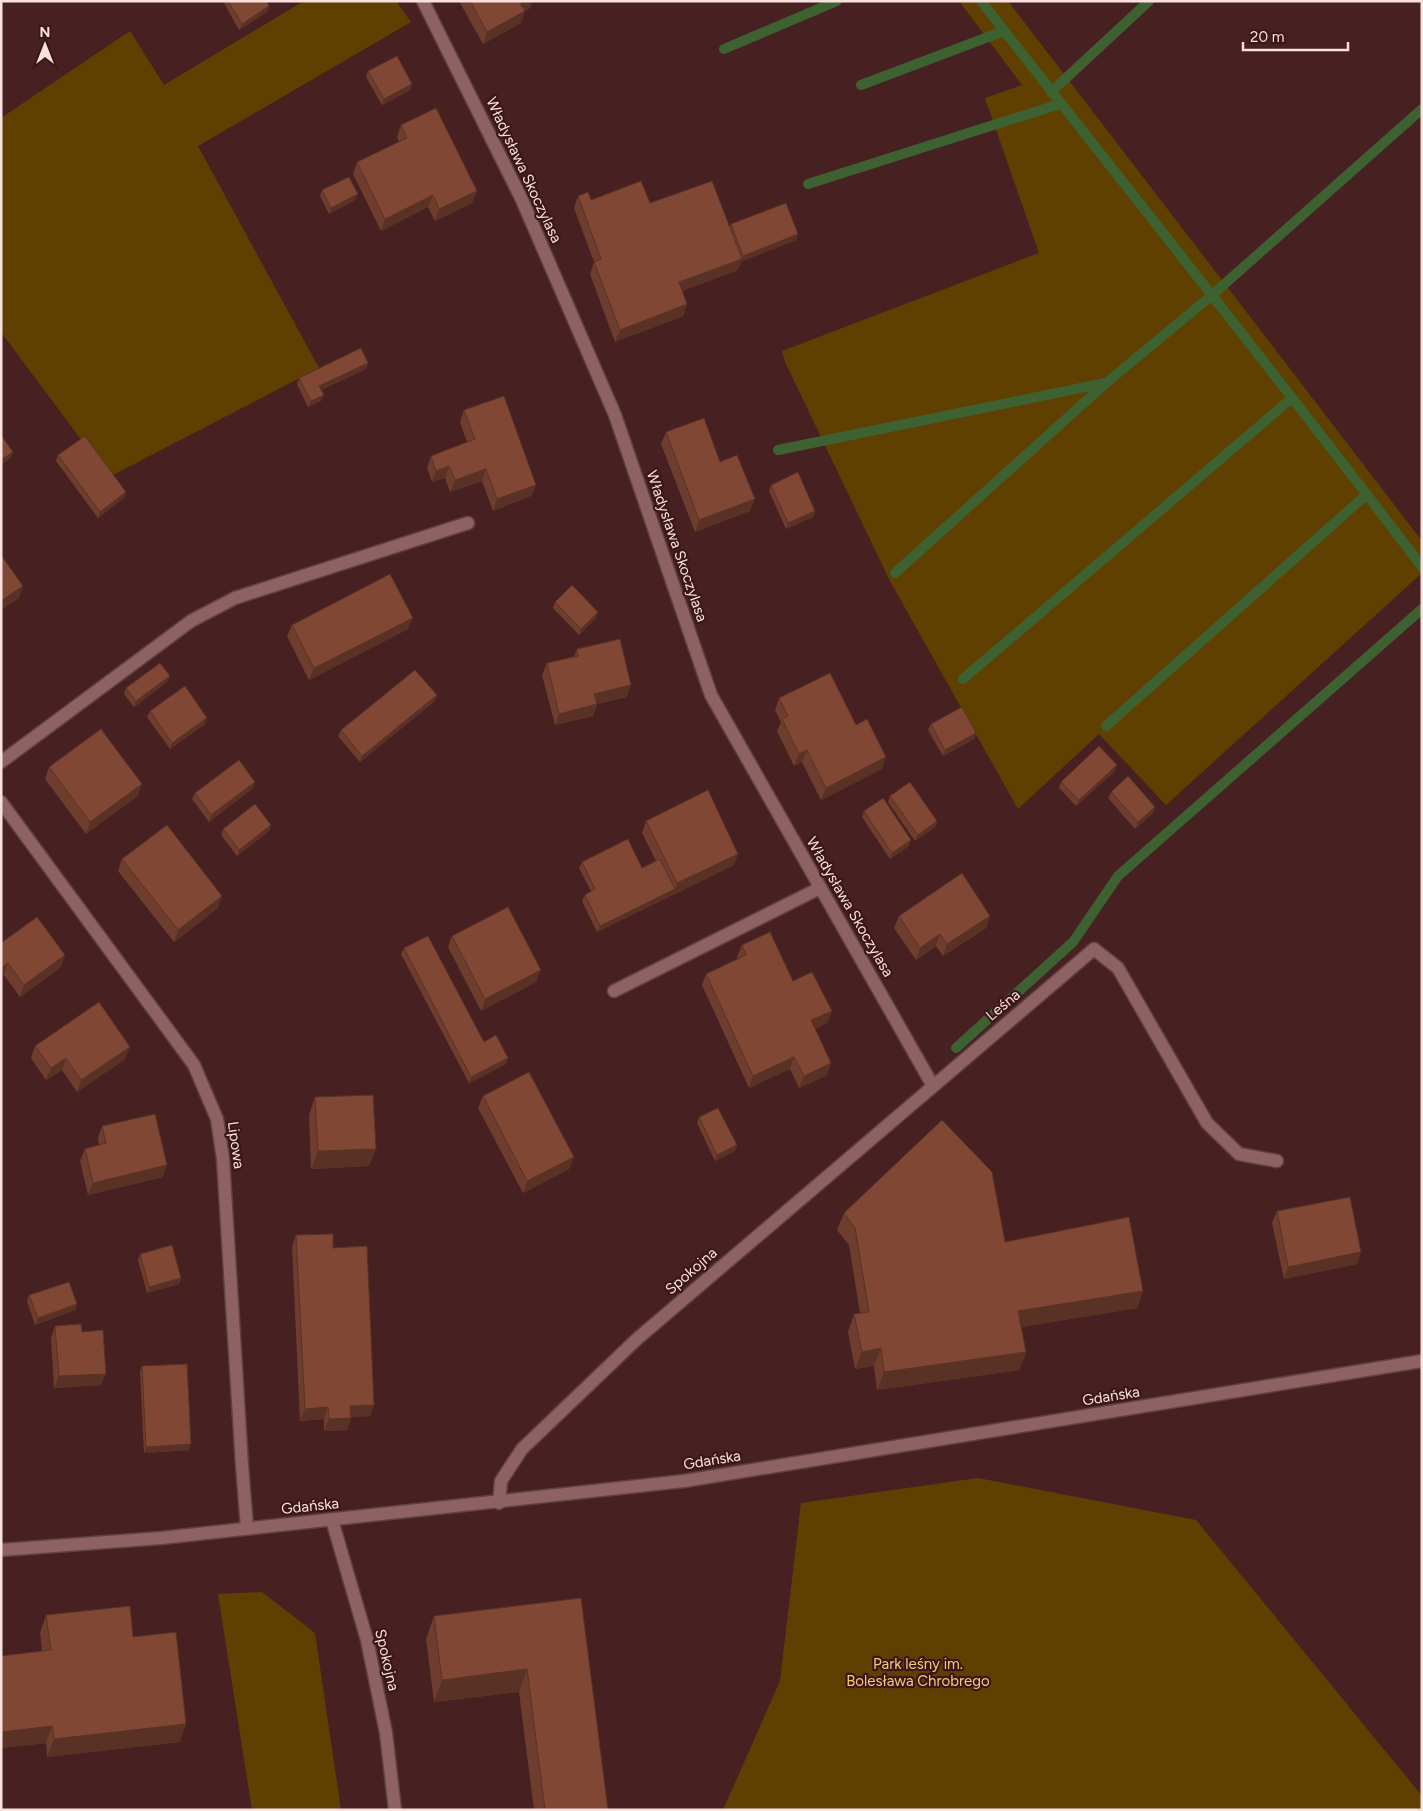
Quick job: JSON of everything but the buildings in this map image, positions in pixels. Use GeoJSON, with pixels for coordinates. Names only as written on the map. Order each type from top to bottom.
{"type":"FeatureCollection","features":[{"type":"Feature","properties":{"kind":"street","name":"Władysława Skoczylasa"},"geometry":{"type":"LineString","coordinates":[[422,1],[522,200],[615,415],[712,695],[933,1086]]}},
{"type":"Feature","properties":{"kind":"street"},"geometry":{"type":"LineString","coordinates":[[1,762],[198,617],[235,598],[468,523]]}},
{"type":"Feature","properties":{"kind":"street","name":"Lipowa"},"geometry":{"type":"LineString","coordinates":[[1,802],[194,1064],[217,1119],[223,1159],[247,1528]]}},
{"type":"Feature","properties":{"kind":"street"},"geometry":{"type":"LineString","coordinates":[[614,991],[820,888]]}},
{"type":"Feature","properties":{"kind":"street","name":"Leśna"},"geometry":{"type":"LineString","coordinates":[[933,1086],[1094,949],[1118,968],[1207,1122],[1240,1154],[1277,1161]]}},
{"type":"Feature","properties":{"kind":"street","name":"Spokojna"},"geometry":{"type":"LineString","coordinates":[[499,1503],[501,1482],[522,1449],[637,1339],[933,1086]]}},
{"type":"Feature","properties":{"kind":"street","name":"Gdańska"},"geometry":{"type":"LineString","coordinates":[[1,1550],[161,1538],[684,1482],[1422,1361]]}},
{"type":"Feature","properties":{"kind":"street","name":"Spokojna"},"geometry":{"type":"LineString","coordinates":[[332,1520],[367,1640],[386,1733],[394,1810]]}},
{"type":"Feature","properties":{"kind":"green space"},"geometry":{"type":"Polygon","coordinates":[[[304,1],[396,1],[411,22],[198,146],[319,368],[109,477],[1,332],[1,118],[130,31],[164,85],[304,1]]]}},
{"type":"Feature","properties":{"kind":"green space"},"geometry":{"type":"Polygon","coordinates":[[[959,1],[1008,1],[1422,541],[1422,573],[1166,805],[1099,734],[1018,809],[890,581],[785,362],[782,351],[1039,253],[985,98],[1022,85],[959,1]]]}},
{"type":"Feature","properties":{"kind":"green space","name":"Park leśny im. Bolesława Chrobrego"},"geometry":{"type":"Polygon","coordinates":[[[978,1478],[1196,1520],[1422,1796],[1422,1810],[723,1810],[780,1681],[801,1503],[978,1478]]]}},
{"type":"Feature","properties":{"kind":"green space"},"geometry":{"type":"Polygon","coordinates":[[[262,1592],[315,1633],[341,1810],[252,1810],[218,1594],[262,1592]]]}},
{"type":"Feature","properties":{"kind":"waterway"},"geometry":{"type":"LineString","coordinates":[[724,49],[837,1]]}},
{"type":"Feature","properties":{"kind":"waterway"},"geometry":{"type":"LineString","coordinates":[[981,1],[1258,354],[1422,567]]}},
{"type":"Feature","properties":{"kind":"waterway"},"geometry":{"type":"LineString","coordinates":[[1051,92],[1149,1]]}},
{"type":"Feature","properties":{"kind":"waterway"},"geometry":{"type":"LineString","coordinates":[[861,85],[1004,31]]}},
{"type":"Feature","properties":{"kind":"waterway"},"geometry":{"type":"LineString","coordinates":[[808,184],[1060,104]]}},
{"type":"Feature","properties":{"kind":"waterway"},"geometry":{"type":"LineString","coordinates":[[895,573],[1106,383],[1211,296],[1422,109]]}},
{"type":"Feature","properties":{"kind":"waterway"},"geometry":{"type":"LineString","coordinates":[[778,450],[1105,383]]}},
{"type":"Feature","properties":{"kind":"waterway"},"geometry":{"type":"LineString","coordinates":[[963,679],[1292,398]]}},
{"type":"Feature","properties":{"kind":"waterway"},"geometry":{"type":"LineString","coordinates":[[1106,726],[1367,494]]}},
{"type":"Feature","properties":{"kind":"waterway"},"geometry":{"type":"LineString","coordinates":[[956,1048],[1073,942],[1118,876],[1422,609]]}}]}
